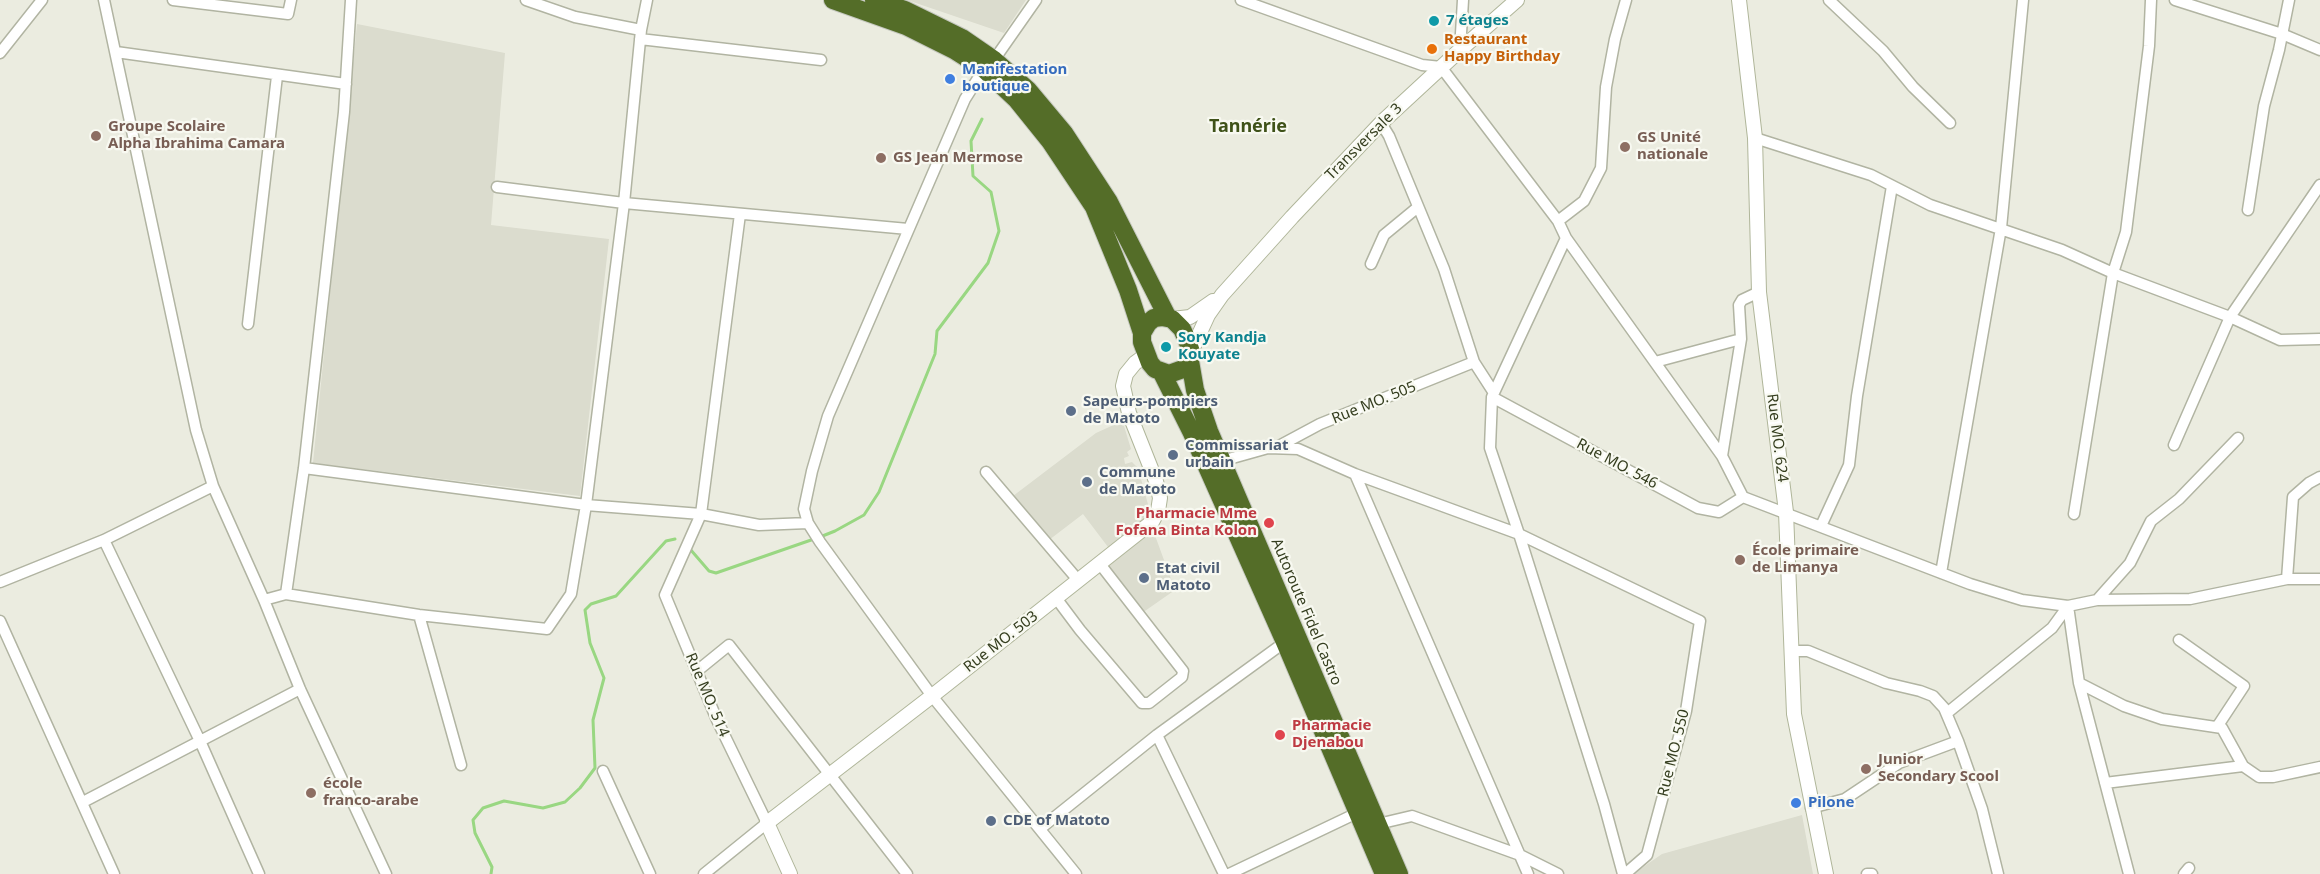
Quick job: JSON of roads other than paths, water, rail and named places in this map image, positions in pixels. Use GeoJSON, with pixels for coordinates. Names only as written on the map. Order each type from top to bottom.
{"type":"FeatureCollection","features":[{"type":"Feature","properties":{"kind":"highway"},"geometry":{"type":"LineString","coordinates":[[833,0],[906,26],[954,50],[989,64],[1050,141],[1094,207],[1128,290],[1150,363],[1162,373],[1169,374],[1183,369],[1190,357],[1182,328],[1170,318],[1109,202],[1064,133],[1028,90],[989,64],[954,34],[905,10],[874,0]]}},
{"type":"Feature","properties":{"kind":"highway"},"geometry":{"type":"LineString","coordinates":[[1142,333],[1154,318],[1170,318]]}},
{"type":"Feature","properties":{"kind":"highway","name":"Autoroute Fidel Castro"},"geometry":{"type":"LineString","coordinates":[[1190,357],[1214,463],[1285,642],[1384,874]]}},
{"type":"Feature","properties":{"kind":"highway","name":"Autoroute Fidel Castro"},"geometry":{"type":"LineString","coordinates":[[1162,373],[1214,463],[1399,874]]}},
{"type":"Feature","properties":{"kind":"street"},"geometry":{"type":"LineString","coordinates":[[0,53],[42,0]]}},
{"type":"Feature","properties":{"kind":"street"},"geometry":{"type":"LineString","coordinates":[[104,0],[196,430],[213,486],[264,600],[300,689],[386,874]]}},
{"type":"Feature","properties":{"kind":"street"},"geometry":{"type":"LineString","coordinates":[[173,0],[288,14],[291,0]]}},
{"type":"Feature","properties":{"kind":"street"},"geometry":{"type":"LineString","coordinates":[[286,594],[304,468],[346,84],[351,0]]}},
{"type":"Feature","properties":{"kind":"street"},"geometry":{"type":"LineString","coordinates":[[526,0],[575,17],[640,35],[821,60]]}},
{"type":"Feature","properties":{"kind":"street"},"geometry":{"type":"LineString","coordinates":[[264,600],[286,594],[419,615],[547,629],[571,594],[586,505],[624,203],[640,35],[647,0]]}},
{"type":"Feature","properties":{"kind":"street"},"geometry":{"type":"LineString","coordinates":[[1036,0],[965,99],[828,416],[804,509],[814,533],[932,696],[1076,874]]}},
{"type":"Feature","properties":{"kind":"street"},"geometry":{"type":"LineString","coordinates":[[1242,0],[1422,65],[1441,67],[1558,221],[1566,238],[1722,456],[1743,497],[1941,573],[2022,600],[2068,606],[2097,600],[2190,598],[2287,579],[2320,579]]}},
{"type":"Feature","properties":{"kind":"street"},"geometry":{"type":"LineString","coordinates":[[1460,50],[1463,0]]}},
{"type":"Feature","properties":{"kind":"street","name":"Transversale 3"},"geometry":{"type":"LineString","coordinates":[[1190,357],[1208,315],[1222,295],[1292,217],[1380,123],[1517,0]]}},
{"type":"Feature","properties":{"kind":"street"},"geometry":{"type":"LineString","coordinates":[[1558,221],[1584,201],[1600,168],[1606,87],[1615,39],[1626,0]]}},
{"type":"Feature","properties":{"kind":"street","name":"Rue MO. 624"},"geometry":{"type":"LineString","coordinates":[[1739,0],[1755,138],[1759,292],[1786,512],[1794,714],[1826,874]]}},
{"type":"Feature","properties":{"kind":"street"},"geometry":{"type":"LineString","coordinates":[[1829,0],[1884,51],[1914,87],[1950,123]]}},
{"type":"Feature","properties":{"kind":"street"},"geometry":{"type":"LineString","coordinates":[[1941,573],[2001,228],[2023,0]]}},
{"type":"Feature","properties":{"kind":"street"},"geometry":{"type":"LineString","coordinates":[[2074,514],[2113,273],[2126,232],[2149,46],[2151,0]]}},
{"type":"Feature","properties":{"kind":"street"},"geometry":{"type":"LineString","coordinates":[[2175,0],[2282,34],[2320,50]]}},
{"type":"Feature","properties":{"kind":"street"},"geometry":{"type":"LineString","coordinates":[[2248,210],[2264,106],[2289,0]]}},
{"type":"Feature","properties":{"kind":"street"},"geometry":{"type":"LineString","coordinates":[[116,52],[346,84]]}},
{"type":"Feature","properties":{"kind":"street"},"geometry":{"type":"LineString","coordinates":[[248,324],[277,76]]}},
{"type":"Feature","properties":{"kind":"street"},"geometry":{"type":"LineString","coordinates":[[1380,123],[1389,136],[1444,268],[1474,362],[1493,395]]}},
{"type":"Feature","properties":{"kind":"street"},"geometry":{"type":"LineString","coordinates":[[1755,138],[1871,176],[1930,205],[2062,250],[2113,273],[2230,317],[2280,340],[2320,339]]}},
{"type":"Feature","properties":{"kind":"street"},"geometry":{"type":"LineString","coordinates":[[2174,445],[2230,317],[2320,185]]}},
{"type":"Feature","properties":{"kind":"street"},"geometry":{"type":"LineString","coordinates":[[497,186],[624,203],[908,229]]}},
{"type":"Feature","properties":{"kind":"street"},"geometry":{"type":"LineString","coordinates":[[1821,526],[1849,465],[1857,396],[1892,186]]}},
{"type":"Feature","properties":{"kind":"street"},"geometry":{"type":"LineString","coordinates":[[1371,264],[1384,235],[1418,207]]}},
{"type":"Feature","properties":{"kind":"street","name":"Rue MO. 514"},"geometry":{"type":"LineString","coordinates":[[740,214],[701,514],[664,595],[717,720],[790,874]]}},
{"type":"Feature","properties":{"kind":"street"},"geometry":{"type":"LineString","coordinates":[[1566,238],[1493,395],[1490,448],[1604,804],[1624,874]]}},
{"type":"Feature","properties":{"kind":"street"},"geometry":{"type":"LineString","coordinates":[[1722,456],[1741,339],[1739,305],[1742,300],[1759,292]]}},
{"type":"Feature","properties":{"kind":"street","name":"Transversale 3"},"geometry":{"type":"LineString","coordinates":[[1170,318],[1190,317],[1222,295]]}},
{"type":"Feature","properties":{"kind":"street"},"geometry":{"type":"LineString","coordinates":[[1655,362],[1741,339]]}},
{"type":"Feature","properties":{"kind":"street","name":"Rue MO. 503"},"geometry":{"type":"LineString","coordinates":[[704,874],[1152,522],[1158,511],[1160,498],[1156,481],[1129,413],[1123,386],[1126,374],[1146,355]]}},
{"type":"Feature","properties":{"kind":"street","name":"Rue MO. 505"},"geometry":{"type":"LineString","coordinates":[[1276,448],[1320,424],[1474,362]]}},
{"type":"Feature","properties":{"kind":"street","name":"Rue MO. 546"},"geometry":{"type":"LineString","coordinates":[[1493,395],[1698,508],[1719,512],[1743,497]]}},
{"type":"Feature","properties":{"kind":"street"},"geometry":{"type":"LineString","coordinates":[[2097,600],[2130,563],[2151,521],[2179,499],[2238,438]]}},
{"type":"Feature","properties":{"kind":"street"},"geometry":{"type":"LineString","coordinates":[[1214,463],[1268,448],[1298,449],[1355,474],[1519,534]]}},
{"type":"Feature","properties":{"kind":"street"},"geometry":{"type":"LineString","coordinates":[[304,468],[586,505],[701,514],[814,533]]}},
{"type":"Feature","properties":{"kind":"street"},"geometry":{"type":"LineString","coordinates":[[986,472],[1078,580]]}},
{"type":"Feature","properties":{"kind":"street"},"geometry":{"type":"LineString","coordinates":[[1355,474],[1528,874]]}},
{"type":"Feature","properties":{"kind":"street"},"geometry":{"type":"LineString","coordinates":[[2287,579],[2293,497],[2320,477]]}},
{"type":"Feature","properties":{"kind":"street"},"geometry":{"type":"LineString","coordinates":[[0,582],[104,540],[213,486]]}},
{"type":"Feature","properties":{"kind":"street","name":"Rue MO. 550"},"geometry":{"type":"LineString","coordinates":[[1519,534],[1701,621],[1686,711],[1647,855],[1624,874]]}},
{"type":"Feature","properties":{"kind":"street"},"geometry":{"type":"LineString","coordinates":[[104,540],[200,741],[259,874]]}},
{"type":"Feature","properties":{"kind":"street"},"geometry":{"type":"LineString","coordinates":[[1056,598],[1142,703],[1149,703],[1182,676],[1183,671],[1100,564]]}},
{"type":"Feature","properties":{"kind":"street"},"geometry":{"type":"LineString","coordinates":[[2068,606],[2079,683],[2129,874]]}},
{"type":"Feature","properties":{"kind":"street"},"geometry":{"type":"LineString","coordinates":[[1947,713],[2052,628],[2068,606]]}},
{"type":"Feature","properties":{"kind":"street"},"geometry":{"type":"LineString","coordinates":[[419,615],[461,765]]}},
{"type":"Feature","properties":{"kind":"street"},"geometry":{"type":"LineString","coordinates":[[0,621],[114,874]]}},
{"type":"Feature","properties":{"kind":"street"},"geometry":{"type":"LineString","coordinates":[[2179,640],[2244,686],[2217,727]]}},
{"type":"Feature","properties":{"kind":"street"},"geometry":{"type":"LineString","coordinates":[[1041,828],[1157,735],[1285,642]]}},
{"type":"Feature","properties":{"kind":"street"},"geometry":{"type":"LineString","coordinates":[[697,671],[729,645],[907,874]]}},
{"type":"Feature","properties":{"kind":"street"},"geometry":{"type":"LineString","coordinates":[[1791,651],[1808,651],[1886,683],[1932,696],[1947,713],[1958,741],[1982,808],[1998,874]]}},
{"type":"Feature","properties":{"kind":"street"},"geometry":{"type":"LineString","coordinates":[[2079,683],[2124,706],[2162,719],[2222,728],[2243,766],[2259,777],[2273,777],[2320,767]]}},
{"type":"Feature","properties":{"kind":"street"},"geometry":{"type":"LineString","coordinates":[[83,802],[300,689]]}},
{"type":"Feature","properties":{"kind":"street"},"geometry":{"type":"LineString","coordinates":[[1157,735],[1224,874]]}},
{"type":"Feature","properties":{"kind":"street"},"geometry":{"type":"LineString","coordinates":[[1811,808],[1845,799],[1899,763],[1958,741]]}},
{"type":"Feature","properties":{"kind":"street"},"geometry":{"type":"LineString","coordinates":[[2105,783],[2243,766]]}},
{"type":"Feature","properties":{"kind":"street"},"geometry":{"type":"LineString","coordinates":[[603,771],[650,874]]}},
{"type":"Feature","properties":{"kind":"street"},"geometry":{"type":"LineString","coordinates":[[1229,874],[1357,813]]}},
{"type":"Feature","properties":{"kind":"street"},"geometry":{"type":"LineString","coordinates":[[1378,824],[1412,816],[1520,855],[1558,874]]}},
{"type":"Feature","properties":{"kind":"street"},"geometry":{"type":"LineString","coordinates":[[1867,874],[1872,874]]}},
{"type":"Feature","properties":{"kind":"waterway"},"geometry":{"type":"LineString","coordinates":[[820,537],[864,515],[879,492],[935,354],[937,331],[988,263],[999,231],[991,192],[973,176],[971,141],[982,119]]}},
{"type":"Feature","properties":{"kind":"waterway"},"geometry":{"type":"LineString","coordinates":[[491,874],[492,867],[475,833],[473,820],[483,808],[504,801],[543,808],[565,802],[580,788],[595,768],[593,720],[604,678],[590,643],[585,610],[591,604],[616,596],[666,541],[675,539]]}},
{"type":"Feature","properties":{"kind":"waterway"},"geometry":{"type":"LineString","coordinates":[[690,549],[709,571],[716,573],[814,539]]}},
{"type":"Feature","properties":{"kind":"place","name":"7 étages"},"geometry":{"type":"Point","coordinates":[1434,21]}},
{"type":"Feature","properties":{"kind":"place","name":"Restaurant Happy Birthday"},"geometry":{"type":"Point","coordinates":[1432,49]}},
{"type":"Feature","properties":{"kind":"place","name":"Manifestation boutique"},"geometry":{"type":"Point","coordinates":[950,79]}},
{"type":"Feature","properties":{"kind":"place","name":"Groupe Scolaire Alpha Ibrahima Camara"},"geometry":{"type":"Point","coordinates":[96,136]}},
{"type":"Feature","properties":{"kind":"place","name":"GS Unité nationale"},"geometry":{"type":"Point","coordinates":[1625,147]}},
{"type":"Feature","properties":{"kind":"place","name":"GS Jean Mermose"},"geometry":{"type":"Point","coordinates":[881,158]}},
{"type":"Feature","properties":{"kind":"place","name":"Sory Kandja Kouyate"},"geometry":{"type":"Point","coordinates":[1166,347]}},
{"type":"Feature","properties":{"kind":"place","name":"Sapeurs-pompiers de Matoto"},"geometry":{"type":"Point","coordinates":[1071,411]}},
{"type":"Feature","properties":{"kind":"place","name":"Commissariat urbain"},"geometry":{"type":"Point","coordinates":[1173,455]}},
{"type":"Feature","properties":{"kind":"place","name":"Commune de Matoto"},"geometry":{"type":"Point","coordinates":[1087,482]}},
{"type":"Feature","properties":{"kind":"place","name":"Pharmacie Mme Fofana Binta Kolon"},"geometry":{"type":"Point","coordinates":[1269,523]}},
{"type":"Feature","properties":{"kind":"place","name":"École primaire de Limanya"},"geometry":{"type":"Point","coordinates":[1740,560]}},
{"type":"Feature","properties":{"kind":"place","name":"Etat civil Matoto"},"geometry":{"type":"Point","coordinates":[1144,578]}},
{"type":"Feature","properties":{"kind":"place","name":"Pharmacie Djenabou"},"geometry":{"type":"Point","coordinates":[1280,735]}},
{"type":"Feature","properties":{"kind":"place","name":"Junior Secondary Scool"},"geometry":{"type":"Point","coordinates":[1866,769]}},
{"type":"Feature","properties":{"kind":"place","name":"école franco-arabe"},"geometry":{"type":"Point","coordinates":[311,793]}},
{"type":"Feature","properties":{"kind":"place","name":"Pilone"},"geometry":{"type":"Point","coordinates":[1796,803]}},
{"type":"Feature","properties":{"kind":"place","name":"CDE of Matoto"},"geometry":{"type":"Point","coordinates":[991,821]}},
{"type":"Feature","properties":{"kind":"district","name":"Tannérie"},"geometry":{"type":"Point","coordinates":[1248,127]}}]}
